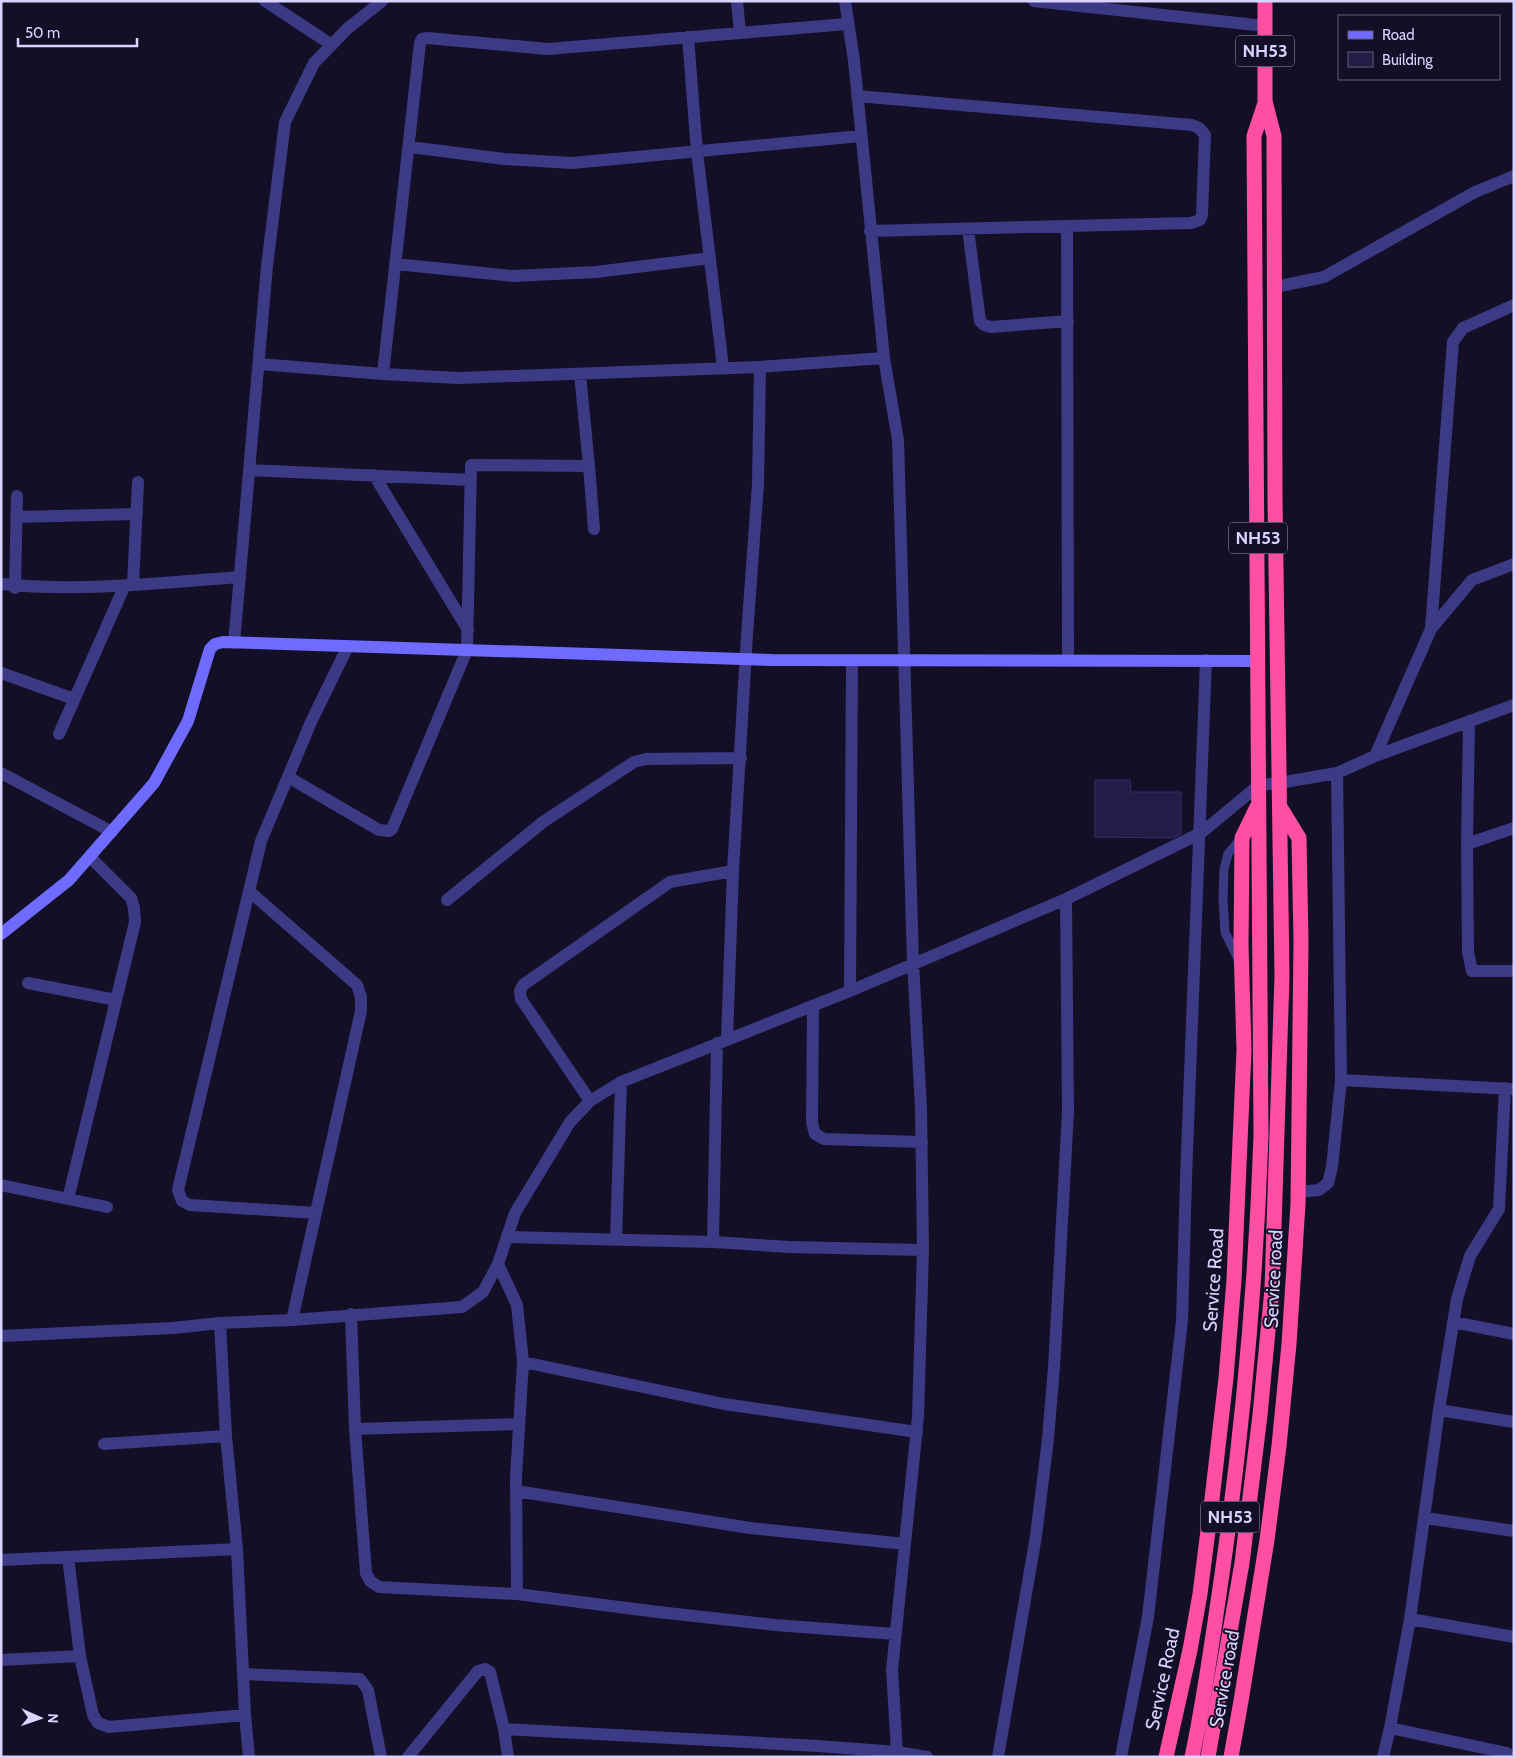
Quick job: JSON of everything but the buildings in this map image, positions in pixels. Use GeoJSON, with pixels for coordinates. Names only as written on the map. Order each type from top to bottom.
{"type":"FeatureCollection","features":[{"type":"Feature","properties":{"kind":"highway","name":"NH53"},"geometry":{"type":"LineString","coordinates":[[1208,1757],[1242,1563],[1260,1415],[1272,1289],[1282,976],[1275,510],[1274,136],[1265,101],[1264,1]]}},
{"type":"Feature","properties":{"kind":"highway","name":"NH53"},"geometry":{"type":"LineString","coordinates":[[1192,1757],[1201,1714],[1235,1482],[1244,1399],[1258,1224],[1260,1126],[1259,785],[1254,136],[1265,101]]}},
{"type":"Feature","properties":{"kind":"highway","name":"Service Road"},"geometry":{"type":"LineString","coordinates":[[1166,1757],[1190,1650],[1200,1594],[1226,1378],[1234,1280],[1244,1060],[1242,838],[1258,805]]}},
{"type":"Feature","properties":{"kind":"highway","name":"Service road"},"geometry":{"type":"LineString","coordinates":[[1230,1757],[1267,1540],[1279,1446],[1289,1344],[1298,1192],[1301,951],[1299,838],[1279,806]]}},
{"type":"Feature","properties":{"kind":"main road"},"geometry":{"type":"LineString","coordinates":[[1,934],[70,880],[154,783],[188,720],[210,649],[215,644],[223,642],[746,659],[1258,660]]}},
{"type":"Feature","properties":{"kind":"street"},"geometry":{"type":"LineString","coordinates":[[265,1],[332,45]]}},
{"type":"Feature","properties":{"kind":"street"},"geometry":{"type":"LineString","coordinates":[[234,642],[267,266],[285,122],[314,63],[348,29],[382,1]]}},
{"type":"Feature","properties":{"kind":"street"},"geometry":{"type":"LineString","coordinates":[[737,1],[740,33]]}},
{"type":"Feature","properties":{"kind":"street"},"geometry":{"type":"LineString","coordinates":[[845,1],[854,61],[884,358],[898,440],[913,964],[922,1142],[924,1250],[917,1432],[892,1670],[897,1752]]}},
{"type":"Feature","properties":{"kind":"street"},"geometry":{"type":"LineString","coordinates":[[1034,1],[1265,26]]}},
{"type":"Feature","properties":{"kind":"street"},"geometry":{"type":"LineString","coordinates":[[383,374],[410,147],[420,42],[422,39],[548,49],[847,24]]}},
{"type":"Feature","properties":{"kind":"street"},"geometry":{"type":"LineString","coordinates":[[688,37],[697,152],[722,367]]}},
{"type":"Feature","properties":{"kind":"street"},"geometry":{"type":"LineString","coordinates":[[857,96],[1192,125],[1199,128],[1205,135],[1202,215],[1200,220],[1191,223],[870,231]]}},
{"type":"Feature","properties":{"kind":"street"},"geometry":{"type":"LineString","coordinates":[[410,147],[504,159],[572,163],[861,136]]}},
{"type":"Feature","properties":{"kind":"street"},"geometry":{"type":"LineString","coordinates":[[1275,287],[1324,277],[1475,192],[1514,176]]}},
{"type":"Feature","properties":{"kind":"street"},"geometry":{"type":"LineString","coordinates":[[1067,226],[1068,660]]}},
{"type":"Feature","properties":{"kind":"street"},"geometry":{"type":"LineString","coordinates":[[968,229],[980,321],[984,325],[991,327],[1068,322]]}},
{"type":"Feature","properties":{"kind":"street"},"geometry":{"type":"LineString","coordinates":[[396,264],[513,276],[596,272],[710,258]]}},
{"type":"Feature","properties":{"kind":"street"},"geometry":{"type":"LineString","coordinates":[[1431,629],[1453,342],[1463,328],[1514,305]]}},
{"type":"Feature","properties":{"kind":"street"},"geometry":{"type":"LineString","coordinates":[[259,364],[458,378],[760,367],[884,358]]}},
{"type":"Feature","properties":{"kind":"street"},"geometry":{"type":"LineString","coordinates":[[713,1242],[722,1041],[758,484],[760,367]]}},
{"type":"Feature","properties":{"kind":"street"},"geometry":{"type":"LineString","coordinates":[[580,374],[590,466],[594,529]]}},
{"type":"Feature","properties":{"kind":"street"},"geometry":{"type":"LineString","coordinates":[[288,777],[379,830],[389,831],[392,829],[467,650],[471,466],[590,466]]}},
{"type":"Feature","properties":{"kind":"street"},"geometry":{"type":"LineString","coordinates":[[249,470],[471,480]]}},
{"type":"Feature","properties":{"kind":"street"},"geometry":{"type":"LineString","coordinates":[[374,475],[468,630]]}},
{"type":"Feature","properties":{"kind":"street"},"geometry":{"type":"LineString","coordinates":[[59,734],[129,585],[137,514],[138,482]]}},
{"type":"Feature","properties":{"kind":"street"},"geometry":{"type":"LineString","coordinates":[[15,587],[17,496]]}},
{"type":"Feature","properties":{"kind":"street"},"geometry":{"type":"LineString","coordinates":[[16,517],[137,514]]}},
{"type":"Feature","properties":{"kind":"street"},"geometry":{"type":"LineString","coordinates":[[1375,756],[1431,629],[1472,580],[1514,564]]}},
{"type":"Feature","properties":{"kind":"street"},"geometry":{"type":"LineString","coordinates":[[1,584],[15,587],[129,585],[239,577]]}},
{"type":"Feature","properties":{"kind":"street"},"geometry":{"type":"LineString","coordinates":[[316,1213],[190,1205],[182,1201],[178,1190],[261,841],[311,722],[348,646]]}},
{"type":"Feature","properties":{"kind":"street"},"geometry":{"type":"LineString","coordinates":[[850,991],[852,660]]}},
{"type":"Feature","properties":{"kind":"street"},"geometry":{"type":"LineString","coordinates":[[1121,1757],[1148,1617],[1182,1321],[1206,660]]}},
{"type":"Feature","properties":{"kind":"street"},"geometry":{"type":"LineString","coordinates":[[1,673],[74,699]]}},
{"type":"Feature","properties":{"kind":"street"},"geometry":{"type":"LineString","coordinates":[[1,1336],[173,1328],[220,1323],[292,1320],[462,1307],[483,1292],[498,1264],[514,1214],[570,1122],[590,1101],[621,1082],[850,991],[1066,898],[1201,833],[1259,785],[1337,773],[1375,756],[1514,705]]}},
{"type":"Feature","properties":{"kind":"street"},"geometry":{"type":"LineString","coordinates":[[1469,721],[1468,952],[1472,971],[1514,971]]}},
{"type":"Feature","properties":{"kind":"street"},"geometry":{"type":"LineString","coordinates":[[448,900],[543,822],[634,762],[646,759],[741,758]]}},
{"type":"Feature","properties":{"kind":"street"},"geometry":{"type":"LineString","coordinates":[[1,773],[112,832]]}},
{"type":"Feature","properties":{"kind":"street"},"geometry":{"type":"LineString","coordinates":[[1298,1192],[1319,1190],[1328,1183],[1332,1167],[1341,1080],[1337,773]]}},
{"type":"Feature","properties":{"kind":"street"},"geometry":{"type":"LineString","coordinates":[[1467,844],[1514,828]]}},
{"type":"Feature","properties":{"kind":"street"},"geometry":{"type":"LineString","coordinates":[[68,1199],[135,922],[131,898],[90,857]]}},
{"type":"Feature","properties":{"kind":"street"},"geometry":{"type":"LineString","coordinates":[[590,1101],[522,999],[520,991],[523,985],[670,882],[733,871]]}},
{"type":"Feature","properties":{"kind":"street"},"geometry":{"type":"LineString","coordinates":[[249,891],[357,986],[362,997],[361,1011],[292,1320]]}},
{"type":"Feature","properties":{"kind":"street"},"geometry":{"type":"LineString","coordinates":[[998,1757],[1036,1536],[1048,1439],[1054,1368],[1068,1112],[1066,898]]}},
{"type":"Feature","properties":{"kind":"street"},"geometry":{"type":"LineString","coordinates":[[28,983],[116,1000]]}},
{"type":"Feature","properties":{"kind":"street"},"geometry":{"type":"LineString","coordinates":[[813,1006],[812,1123],[815,1134],[824,1140],[922,1142]]}},
{"type":"Feature","properties":{"kind":"street"},"geometry":{"type":"LineString","coordinates":[[1341,1080],[1510,1088],[1500,1179],[1499,1209],[1470,1256],[1457,1299],[1439,1410],[1410,1619],[1383,1757]]}},
{"type":"Feature","properties":{"kind":"street"},"geometry":{"type":"LineString","coordinates":[[616,1240],[621,1082]]}},
{"type":"Feature","properties":{"kind":"street"},"geometry":{"type":"LineString","coordinates":[[1500,1179],[1514,1180]]}},
{"type":"Feature","properties":{"kind":"street"},"geometry":{"type":"LineString","coordinates":[[1,1185],[107,1207]]}},
{"type":"Feature","properties":{"kind":"street"},"geometry":{"type":"LineString","coordinates":[[507,1237],[713,1242],[789,1248],[924,1250]]}},
{"type":"Feature","properties":{"kind":"street"},"geometry":{"type":"LineString","coordinates":[[498,1264],[517,1305],[523,1362],[516,1490],[517,1594]]}},
{"type":"Feature","properties":{"kind":"street"},"geometry":{"type":"LineString","coordinates":[[351,1314],[355,1429],[366,1573],[370,1581],[379,1586],[389,1588],[517,1594],[775,1626],[895,1634]]}},
{"type":"Feature","properties":{"kind":"street"},"geometry":{"type":"LineString","coordinates":[[1454,1322],[1514,1334]]}},
{"type":"Feature","properties":{"kind":"street"},"geometry":{"type":"LineString","coordinates":[[220,1323],[226,1436],[237,1549],[245,1715],[249,1757]]}},
{"type":"Feature","properties":{"kind":"street"},"geometry":{"type":"LineString","coordinates":[[523,1362],[724,1404],[917,1432]]}},
{"type":"Feature","properties":{"kind":"street"},"geometry":{"type":"LineString","coordinates":[[1439,1410],[1514,1422]]}},
{"type":"Feature","properties":{"kind":"street"},"geometry":{"type":"LineString","coordinates":[[355,1429],[519,1424]]}},
{"type":"Feature","properties":{"kind":"street"},"geometry":{"type":"LineString","coordinates":[[104,1444],[226,1436]]}},
{"type":"Feature","properties":{"kind":"street"},"geometry":{"type":"LineString","coordinates":[[516,1490],[750,1528],[904,1544]]}},
{"type":"Feature","properties":{"kind":"street"},"geometry":{"type":"LineString","coordinates":[[1425,1518],[1514,1530]]}},
{"type":"Feature","properties":{"kind":"street"},"geometry":{"type":"LineString","coordinates":[[1,1560],[237,1549]]}},
{"type":"Feature","properties":{"kind":"street"},"geometry":{"type":"LineString","coordinates":[[68,1557],[80,1656],[93,1715],[98,1723],[109,1727],[245,1715]]}},
{"type":"Feature","properties":{"kind":"street"},"geometry":{"type":"LineString","coordinates":[[1410,1619],[1514,1637]]}},
{"type":"Feature","properties":{"kind":"street"},"geometry":{"type":"LineString","coordinates":[[1,1660],[80,1656]]}},
{"type":"Feature","properties":{"kind":"street"},"geometry":{"type":"LineString","coordinates":[[408,1757],[478,1671],[486,1669],[490,1672],[504,1729],[508,1757]]}},
{"type":"Feature","properties":{"kind":"street"},"geometry":{"type":"LineString","coordinates":[[243,1674],[360,1679],[368,1690],[381,1757]]}},
{"type":"Feature","properties":{"kind":"street"},"geometry":{"type":"LineString","coordinates":[[1390,1728],[1507,1753]]}},
{"type":"Feature","properties":{"kind":"street"},"geometry":{"type":"LineString","coordinates":[[504,1729],[817,1751],[897,1752],[927,1757]]}}]}
